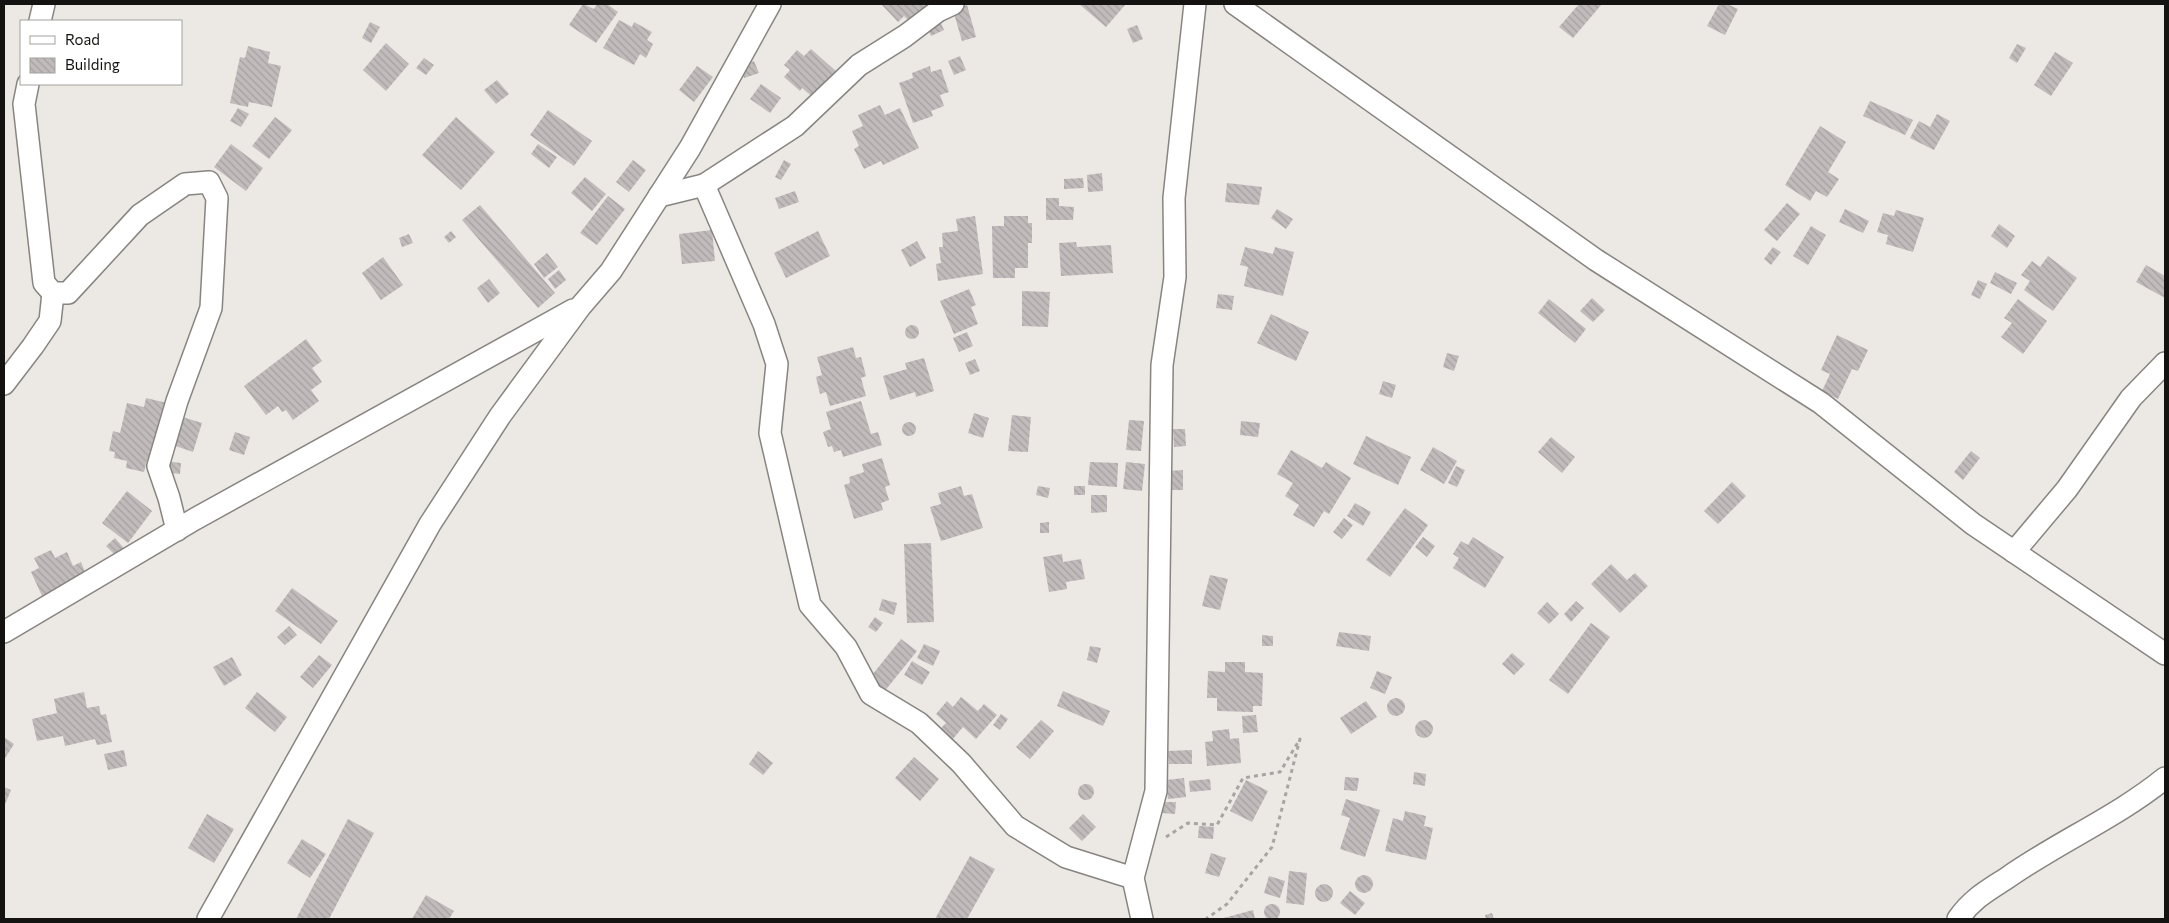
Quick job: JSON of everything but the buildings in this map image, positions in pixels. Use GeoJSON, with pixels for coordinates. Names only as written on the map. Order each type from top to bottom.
{"type":"FeatureCollection","features":[{"type":"Feature","properties":{"kind":"street"},"geometry":{"type":"LineString","coordinates":[[40,20],[44,4]]}},
{"type":"Feature","properties":{"kind":"street"},"geometry":{"type":"LineString","coordinates":[[208,919],[430,524],[500,416],[580,306],[611,270],[690,148],[770,4]]}},
{"type":"Feature","properties":{"kind":"street"},"geometry":{"type":"LineString","coordinates":[[659,196],[704,185],[795,126],[859,65],[905,36],[938,11],[953,4]]}},
{"type":"Feature","properties":{"kind":"street"},"geometry":{"type":"LineString","coordinates":[[1142,919],[1133,878],[1156,791],[1162,365],[1175,277],[1174,198],[1195,4]]}},
{"type":"Feature","properties":{"kind":"street"},"geometry":{"type":"LineString","coordinates":[[1235,4],[1596,260],[1821,403],[1973,524],[2165,654]]}},
{"type":"Feature","properties":{"kind":"street"},"geometry":{"type":"LineString","coordinates":[[28,85],[24,104],[44,284],[54,292],[68,293],[140,215],[186,184],[209,182],[217,198],[211,308],[177,401],[158,466],[177,530]]}},
{"type":"Feature","properties":{"kind":"street"},"geometry":{"type":"LineString","coordinates":[[704,185],[764,324],[777,364],[770,434],[810,605],[846,647],[871,694],[919,723],[961,763],[1015,826],[1066,857],[1133,878]]}},
{"type":"Feature","properties":{"kind":"street"},"geometry":{"type":"LineString","coordinates":[[4,384],[50,321],[54,292]]}},
{"type":"Feature","properties":{"kind":"street"},"geometry":{"type":"LineString","coordinates":[[4,632],[177,530],[580,306]]}},
{"type":"Feature","properties":{"kind":"street"},"geometry":{"type":"LineString","coordinates":[[2014,552],[2067,488],[2131,398],[2165,363]]}},
{"type":"Feature","properties":{"kind":"street"},"geometry":{"type":"LineString","coordinates":[[1958,919],[1969,904],[2039,855],[2142,796],[2165,778]]}},
{"type":"Feature","properties":{"kind":"path"},"geometry":{"type":"LineString","coordinates":[[1139,853],[1188,823],[1217,825],[1243,778],[1280,772],[1300,739],[1272,847],[1228,904],[1206,919]]}}]}
